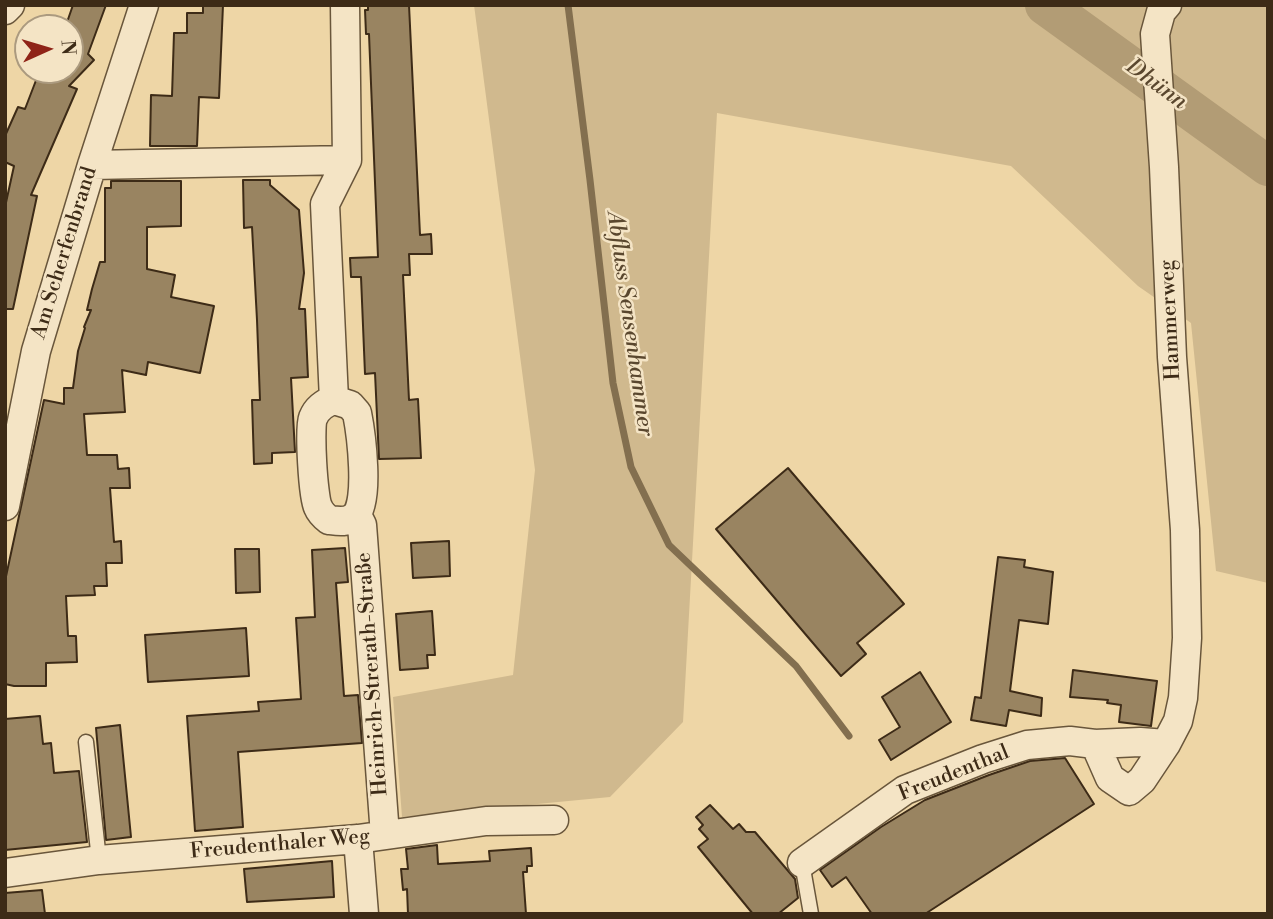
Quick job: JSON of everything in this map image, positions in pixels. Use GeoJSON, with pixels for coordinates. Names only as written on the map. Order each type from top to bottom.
{"type":"FeatureCollection","features":[{"type":"Feature","properties":{"kind":"street"},"geometry":{"type":"LineString","coordinates":[[5,10],[10,5]]}},
{"type":"Feature","properties":{"kind":"street","name":"Am Scherfenbrand"},"geometry":{"type":"LineString","coordinates":[[5,506],[36,351],[144,5]]}},
{"type":"Feature","properties":{"kind":"street"},"geometry":{"type":"LineString","coordinates":[[345,5],[347,160],[325,204],[334,400],[325,403],[312,419],[317,506],[329,520],[350,520],[357,515]]}},
{"type":"Feature","properties":{"kind":"street","name":"Hammerweg"},"geometry":{"type":"LineString","coordinates":[[1166,744],[1178,721],[1183,698],[1187,638],[1185,530],[1172,356],[1155,34],[1161,12],[1167,5]]}},
{"type":"Feature","properties":{"kind":"street"},"geometry":{"type":"LineString","coordinates":[[92,165],[347,160]]}},
{"type":"Feature","properties":{"kind":"street","name":"Heinrich-Strerath-Straße"},"geometry":{"type":"LineString","coordinates":[[334,400],[351,405],[357,412],[363,497],[362,507],[357,515],[362,524],[363,538],[371,837],[364,914]]}},
{"type":"Feature","properties":{"kind":"street","name":"Freudenthal"},"geometry":{"type":"LineString","coordinates":[[802,863],[905,790],[983,759],[1027,745],[1070,741],[1095,744],[1166,744]]}},
{"type":"Feature","properties":{"kind":"street"},"geometry":{"type":"LineString","coordinates":[[1095,744],[1111,778],[1129,791],[1142,780],[1166,744]]}},
{"type":"Feature","properties":{"kind":"street","name":"Freudenthaler Weg"},"geometry":{"type":"LineString","coordinates":[[5,873],[99,860],[371,837],[486,821],[554,820]]}},
{"type":"Feature","properties":{"kind":"lane"},"geometry":{"type":"LineString","coordinates":[[86,742],[99,860]]}},
{"type":"Feature","properties":{"kind":"lane","name":"Freudenthal"},"geometry":{"type":"LineString","coordinates":[[802,863],[810,914]]}},
{"type":"Feature","properties":{"kind":"shaded area"},"geometry":{"type":"Polygon","coordinates":[[[474,5],[1268,5],[1268,583],[1216,571],[1191,323],[1138,286],[1011,166],[717,113],[683,722],[610,797],[402,817],[393,697],[513,675],[535,470],[474,5]]]}},
{"type":"Feature","properties":{"kind":"building"},"geometry":{"type":"Polygon","coordinates":[[[73,5],[106,5],[88,54],[94,60],[84,70],[84,14],[70,14],[73,5]]]}},
{"type":"Feature","properties":{"kind":"building"},"geometry":{"type":"Polygon","coordinates":[[[203,5],[223,5],[219,98],[199,97],[197,146],[150,146],[151,95],[172,96],[174,33],[187,33],[187,13],[203,13],[203,5]]]}},
{"type":"Feature","properties":{"kind":"building"},"geometry":{"type":"Polygon","coordinates":[[[368,5],[409,5],[420,235],[431,234],[432,254],[409,254],[410,275],[403,275],[409,400],[418,399],[421,458],[379,459],[375,373],[365,374],[361,277],[351,277],[350,258],[378,257],[369,34],[366,34],[365,10],[368,10],[368,5]]]}},
{"type":"Feature","properties":{"kind":"building"},"geometry":{"type":"Polygon","coordinates":[[[35,84],[71,84],[69,86],[77,89],[31,195],[37,196],[13,309],[5,309],[5,207],[14,166],[5,162],[5,136],[18,107],[25,109],[35,84]]]}},
{"type":"Feature","properties":{"kind":"building"},"geometry":{"type":"Polygon","coordinates":[[[243,180],[270,180],[270,185],[299,210],[304,273],[299,309],[305,309],[308,377],[291,378],[295,452],[272,453],[272,463],[254,464],[252,400],[260,400],[257,320],[252,227],[244,228],[243,180]]]}},
{"type":"Feature","properties":{"kind":"building"},"geometry":{"type":"Polygon","coordinates":[[[111,181],[181,181],[181,226],[147,227],[147,269],[175,275],[171,297],[214,306],[200,373],[148,362],[146,375],[122,370],[125,412],[84,414],[87,455],[117,455],[118,469],[129,468],[130,488],[110,488],[114,542],[121,541],[122,563],[106,563],[107,586],[94,586],[95,595],[66,596],[68,636],[76,636],[77,662],[46,663],[46,686],[14,686],[5,684],[5,581],[44,400],[64,404],[64,388],[73,388],[78,351],[91,310],[87,310],[92,289],[100,262],[105,262],[105,188],[111,188],[111,181]]]}},
{"type":"Feature","properties":{"kind":"building"},"geometry":{"type":"Polygon","coordinates":[[[788,468],[904,604],[857,643],[866,654],[841,676],[716,529],[788,468]]]}},
{"type":"Feature","properties":{"kind":"building"},"geometry":{"type":"Polygon","coordinates":[[[449,541],[450,576],[413,578],[411,543],[449,541]]]}},
{"type":"Feature","properties":{"kind":"building"},"geometry":{"type":"Polygon","coordinates":[[[345,548],[348,582],[336,583],[344,696],[358,695],[362,743],[238,752],[243,827],[195,831],[187,716],[259,711],[258,702],[301,699],[296,618],[315,617],[312,550],[345,548]]]}},
{"type":"Feature","properties":{"kind":"building"},"geometry":{"type":"Polygon","coordinates":[[[235,549],[259,549],[260,592],[236,593],[235,549]]]}},
{"type":"Feature","properties":{"kind":"building"},"geometry":{"type":"Polygon","coordinates":[[[998,557],[1025,560],[1024,567],[1053,572],[1048,624],[1019,620],[1010,691],[1042,698],[1041,716],[1009,710],[1006,726],[971,720],[975,697],[981,698],[998,557]]]}},
{"type":"Feature","properties":{"kind":"building"},"geometry":{"type":"Polygon","coordinates":[[[432,611],[435,655],[427,655],[428,668],[400,670],[396,614],[432,611]]]}},
{"type":"Feature","properties":{"kind":"building"},"geometry":{"type":"Polygon","coordinates":[[[246,628],[249,676],[148,682],[145,635],[246,628]]]}},
{"type":"Feature","properties":{"kind":"building"},"geometry":{"type":"Polygon","coordinates":[[[1073,670],[1157,681],[1151,726],[1119,722],[1121,705],[1107,703],[1108,700],[1070,697],[1073,670]]]}},
{"type":"Feature","properties":{"kind":"building"},"geometry":{"type":"Polygon","coordinates":[[[920,672],[951,722],[891,760],[879,740],[900,727],[882,697],[920,672]]]}},
{"type":"Feature","properties":{"kind":"building"},"geometry":{"type":"Polygon","coordinates":[[[40,716],[43,744],[51,743],[54,773],[79,771],[87,842],[5,850],[5,719],[40,716]]]}},
{"type":"Feature","properties":{"kind":"building"},"geometry":{"type":"Polygon","coordinates":[[[120,725],[131,837],[106,840],[96,728],[120,725]]]}},
{"type":"Feature","properties":{"kind":"building"},"geometry":{"type":"Polygon","coordinates":[[[1065,758],[1094,804],[925,914],[872,914],[846,877],[832,887],[820,870],[925,800],[1030,761],[1065,758]]]}},
{"type":"Feature","properties":{"kind":"building"},"geometry":{"type":"Polygon","coordinates":[[[710,805],[733,829],[739,824],[746,832],[755,832],[795,879],[798,898],[778,914],[753,914],[698,847],[708,839],[699,829],[703,825],[696,817],[710,805]]]}},
{"type":"Feature","properties":{"kind":"building"},"geometry":{"type":"Polygon","coordinates":[[[437,845],[438,864],[490,861],[489,851],[531,848],[532,866],[527,866],[527,872],[523,872],[526,914],[408,914],[407,889],[403,890],[401,869],[408,869],[406,849],[437,845]]]}},
{"type":"Feature","properties":{"kind":"building"},"geometry":{"type":"Polygon","coordinates":[[[332,861],[334,897],[247,902],[244,869],[332,861]]]}},
{"type":"Feature","properties":{"kind":"building"},"geometry":{"type":"Polygon","coordinates":[[[42,890],[45,914],[5,914],[5,893],[42,890]]]}},
{"type":"Feature","properties":{"kind":"waterway","name":"Abfluss Sensenhammer"},"geometry":{"type":"LineString","coordinates":[[568,5],[613,383],[631,467],[669,545],[796,666],[849,736]]}},
{"type":"Feature","properties":{"kind":"waterway","name":"Dhünn"},"geometry":{"type":"LineString","coordinates":[[1045,5],[1268,166]]}}]}
